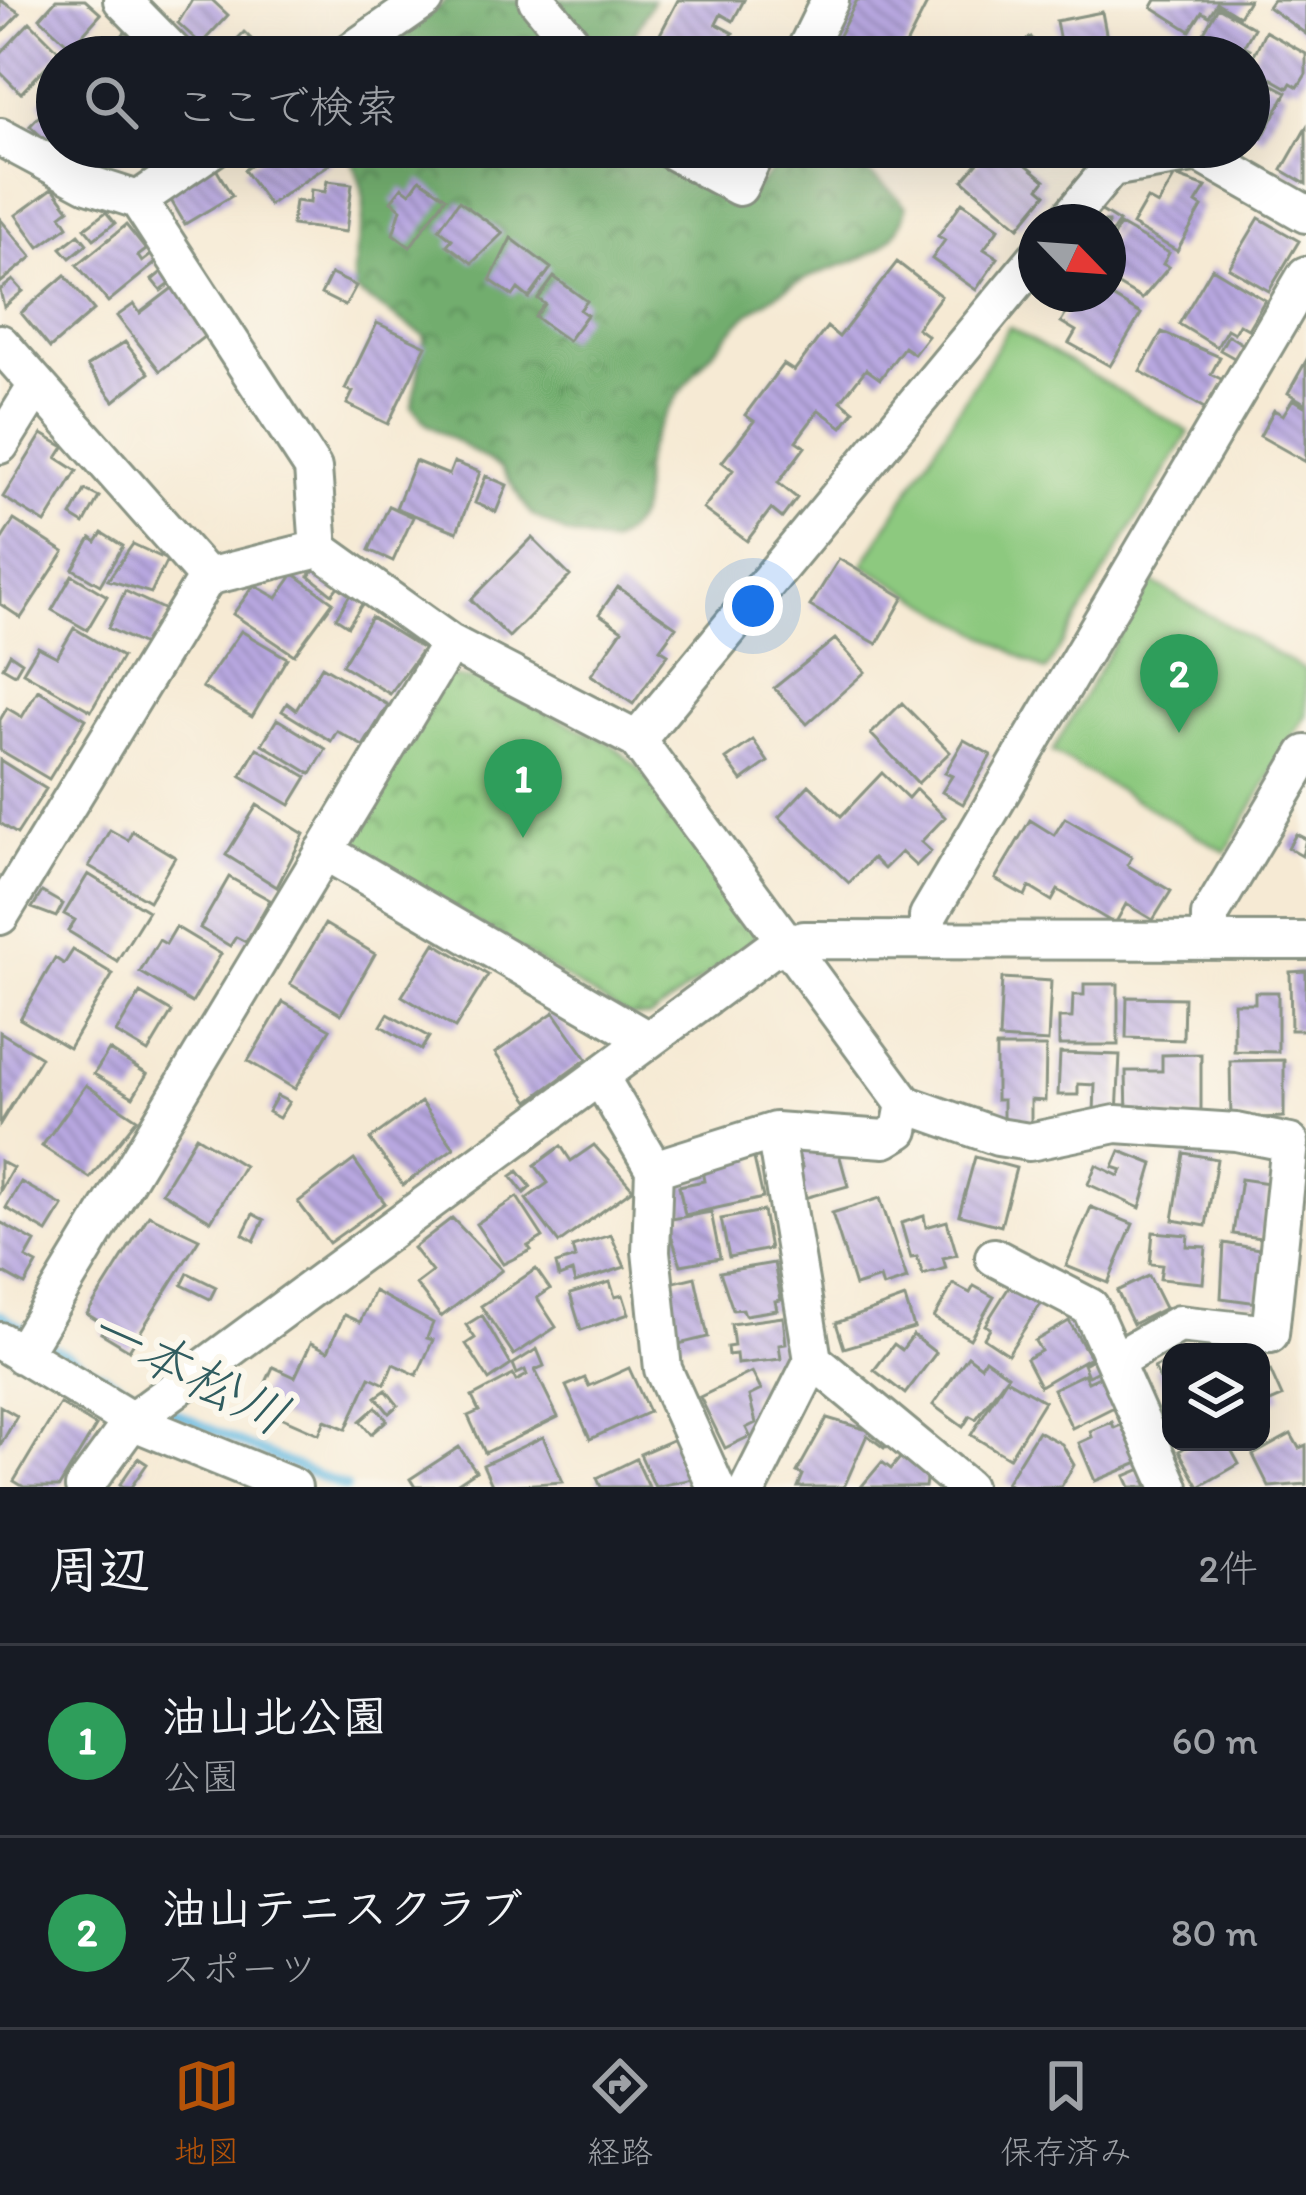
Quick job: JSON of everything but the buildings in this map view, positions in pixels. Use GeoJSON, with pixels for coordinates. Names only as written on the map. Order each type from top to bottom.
{"type":"FeatureCollection","features":[{"type":"Feature","properties":{"kind":"street"},"geometry":{"type":"LineString","coordinates":[[122,0],[157,36]]}},
{"type":"Feature","properties":{"kind":"street"},"geometry":{"type":"LineString","coordinates":[[374,36],[425,0]]}},
{"type":"Feature","properties":{"kind":"street"},"geometry":{"type":"LineString","coordinates":[[537,0],[567,36]]}},
{"type":"Feature","properties":{"kind":"street"},"geometry":{"type":"LineString","coordinates":[[812,36],[830,0]]}},
{"type":"Feature","properties":{"kind":"street"},"geometry":{"type":"LineString","coordinates":[[0,136],[36,156]]}},
{"type":"Feature","properties":{"kind":"street"},"geometry":{"type":"LineString","coordinates":[[59,168],[88,184],[138,200],[313,468],[319,549]]}},
{"type":"Feature","properties":{"kind":"street"},"geometry":{"type":"LineString","coordinates":[[138,200],[184,168]]}},
{"type":"Feature","properties":{"kind":"street"},"geometry":{"type":"LineString","coordinates":[[704,168],[739,187],[748,168]]}},
{"type":"Feature","properties":{"kind":"street"},"geometry":{"type":"LineString","coordinates":[[1081,204],[1111,168]]}},
{"type":"Feature","properties":{"kind":"street"},"geometry":{"type":"LineString","coordinates":[[1225,168],[1306,214]]}},
{"type":"Feature","properties":{"kind":"street"},"geometry":{"type":"LineString","coordinates":[[928,938],[928,916],[1306,275]]}},
{"type":"Feature","properties":{"kind":"street"},"geometry":{"type":"LineString","coordinates":[[637,740],[1018,280]]}},
{"type":"Feature","properties":{"kind":"street"},"geometry":{"type":"LineString","coordinates":[[0,343],[207,577]]}},
{"type":"Feature","properties":{"kind":"street"},"geometry":{"type":"LineString","coordinates":[[0,445],[36,387]]}},
{"type":"Feature","properties":{"kind":"street"},"geometry":{"type":"LineString","coordinates":[[0,916],[207,577],[319,549],[450,643],[637,740],[905,1104],[998,1137],[1029,1142],[1116,1124],[1236,1132],[1289,1143],[1270,1334],[1179,1324],[1115,1361]]}},
{"type":"Feature","properties":{"kind":"street"},"geometry":{"type":"LineString","coordinates":[[293,1487],[24,1339],[450,643]]}},
{"type":"Feature","properties":{"kind":"street"},"geometry":{"type":"LineString","coordinates":[[1210,941],[1210,915],[1306,754]]}},
{"type":"Feature","properties":{"kind":"street"},"geometry":{"type":"LineString","coordinates":[[324,851],[648,1040]]}},
{"type":"Feature","properties":{"kind":"street"},"geometry":{"type":"LineString","coordinates":[[84,1487],[150,1409],[769,952],[791,944],[928,938],[1306,941]]}},
{"type":"Feature","properties":{"kind":"street"},"geometry":{"type":"LineString","coordinates":[[600,1077],[654,1168],[651,1251],[663,1369],[716,1487]]}},
{"type":"Feature","properties":{"kind":"street"},"geometry":{"type":"LineString","coordinates":[[654,1168],[775,1131],[885,1139],[900,1130],[905,1104]]}},
{"type":"Feature","properties":{"kind":"street"},"geometry":{"type":"LineString","coordinates":[[749,1487],[813,1360],[775,1131]]}},
{"type":"Feature","properties":{"kind":"street"},"geometry":{"type":"LineString","coordinates":[[994,1257],[1090,1307],[1170,1487]]}},
{"type":"Feature","properties":{"kind":"street"},"geometry":{"type":"LineString","coordinates":[[813,1360],[966,1487]]}},
{"type":"Feature","properties":{"kind":"green space"},"geometry":{"type":"Polygon","coordinates":[[[448,0],[653,0],[633,36],[397,36],[448,0]]]}},
{"type":"Feature","properties":{"kind":"green space"},"geometry":{"type":"Polygon","coordinates":[[[673,168],[725,197],[747,198],[774,168],[858,168],[906,207],[892,237],[881,247],[778,293],[721,342],[655,433],[644,464],[640,511],[626,532],[610,544],[567,534],[531,514],[501,468],[427,424],[412,406],[425,336],[355,291],[364,207],[357,171],[673,168]]]}},
{"type":"Feature","properties":{"kind":"green space"},"geometry":{"type":"Polygon","coordinates":[[[1009,327],[1189,432],[1046,671],[863,565],[1009,327]]]}},
{"type":"Feature","properties":{"kind":"green space"},"geometry":{"type":"Polygon","coordinates":[[[1150,581],[1306,671],[1306,714],[1226,852],[1052,752],[1150,581]]]}},
{"type":"Feature","properties":{"kind":"green space"},"geometry":{"type":"Polygon","coordinates":[[[446,677],[480,680],[611,744],[638,767],[760,923],[751,943],[650,1017],[627,1016],[354,847],[351,828],[446,677]]]}},
{"type":"Feature","properties":{"kind":"waterway","name":"一本松川"},"geometry":{"type":"LineString","coordinates":[[0,1315],[169,1410],[346,1487]]}},
{"type":"Feature","properties":{"kind":"place","name":"油山テニスクラブ"},"geometry":{"type":"Point","coordinates":[1179,733]}},
{"type":"Feature","properties":{"kind":"place","name":"油山北公園"},"geometry":{"type":"Point","coordinates":[523,838]}}]}
